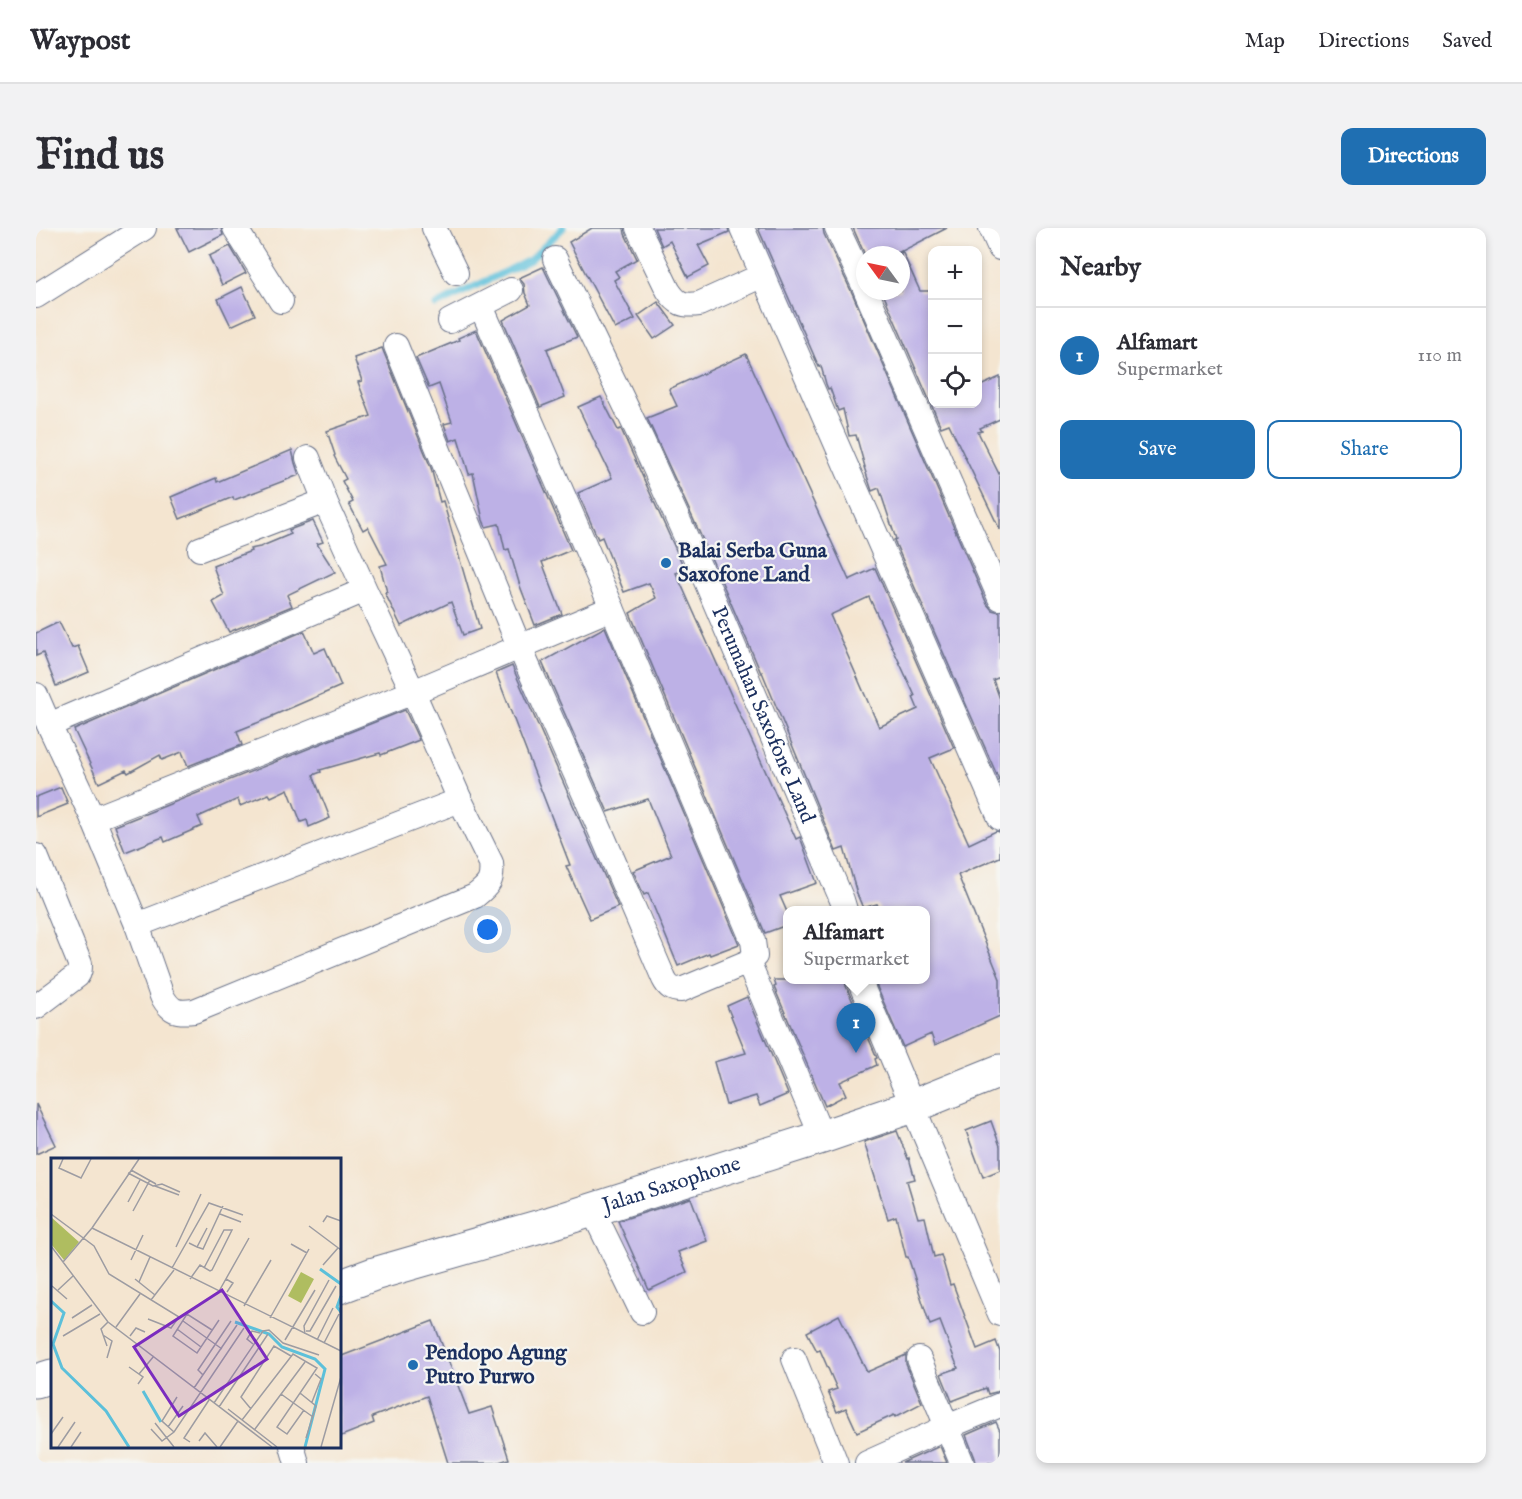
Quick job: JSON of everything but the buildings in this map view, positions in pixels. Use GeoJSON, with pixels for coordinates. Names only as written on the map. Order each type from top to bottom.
{"type":"FeatureCollection","features":[{"type":"Feature","properties":{"kind":"main road","name":"Jalan Saxophone"},"geometry":{"type":"LineString","coordinates":[[340,1287],[374,1274],[551,1223],[822,1137],[913,1106],[1000,1071]]}},
{"type":"Feature","properties":{"kind":"main road"},"geometry":{"type":"LineString","coordinates":[[36,1381],[51,1376]]}},
{"type":"Feature","properties":{"kind":"street"},"geometry":{"type":"LineString","coordinates":[[37,293],[144,228]]}},
{"type":"Feature","properties":{"kind":"street"},"geometry":{"type":"LineString","coordinates":[[235,228],[281,301]]}},
{"type":"Feature","properties":{"kind":"street"},"geometry":{"type":"LineString","coordinates":[[434,228],[456,273]]}},
{"type":"Feature","properties":{"kind":"street"},"geometry":{"type":"LineString","coordinates":[[638,228],[668,290],[679,302],[687,305],[699,304],[763,275]]}},
{"type":"Feature","properties":{"kind":"street"},"geometry":{"type":"LineString","coordinates":[[742,228],[1000,818]]}},
{"type":"Feature","properties":{"kind":"street"},"geometry":{"type":"LineString","coordinates":[[837,228],[856,269]]}},
{"type":"Feature","properties":{"kind":"street"},"geometry":{"type":"LineString","coordinates":[[991,228],[1000,248]]}},
{"type":"Feature","properties":{"kind":"street","name":"Perumahan Saxofone Land"},"geometry":{"type":"LineString","coordinates":[[555,259],[642,440],[705,579],[843,906]]}},
{"type":"Feature","properties":{"kind":"street"},"geometry":{"type":"LineString","coordinates":[[450,321],[511,290]]}},
{"type":"Feature","properties":{"kind":"street"},"geometry":{"type":"LineString","coordinates":[[870,300],[1000,598]]}},
{"type":"Feature","properties":{"kind":"street"},"geometry":{"type":"LineString","coordinates":[[396,346],[519,646],[667,986],[674,990],[681,990],[748,962],[755,956],[753,941],[481,306]]}},
{"type":"Feature","properties":{"kind":"street"},"geometry":{"type":"LineString","coordinates":[[36,696],[93,819],[168,1007],[181,1012],[194,1011],[475,896],[488,886],[492,873],[491,863],[364,590],[308,458]]}},
{"type":"Feature","properties":{"kind":"street"},"geometry":{"type":"LineString","coordinates":[[200,549],[325,501]]}},
{"type":"Feature","properties":{"kind":"street"},"geometry":{"type":"LineString","coordinates":[[49,725],[364,590]]}},
{"type":"Feature","properties":{"kind":"street"},"geometry":{"type":"LineString","coordinates":[[93,819],[413,692],[612,608]]}},
{"type":"Feature","properties":{"kind":"street"},"geometry":{"type":"LineString","coordinates":[[137,925],[460,800]]}},
{"type":"Feature","properties":{"kind":"street"},"geometry":{"type":"LineString","coordinates":[[36,856],[80,964],[80,973],[36,1007]]}},
{"type":"Feature","properties":{"kind":"street"},"geometry":{"type":"LineString","coordinates":[[748,962],[822,1137]]}},
{"type":"Feature","properties":{"kind":"street"},"geometry":{"type":"LineString","coordinates":[[861,984],[1000,1314]]}},
{"type":"Feature","properties":{"kind":"street"},"geometry":{"type":"LineString","coordinates":[[592,1209],[642,1312]]}},
{"type":"Feature","properties":{"kind":"street"},"geometry":{"type":"LineString","coordinates":[[794,1359],[836,1463]]}},
{"type":"Feature","properties":{"kind":"street"},"geometry":{"type":"LineString","coordinates":[[919,1359],[962,1463]]}},
{"type":"Feature","properties":{"kind":"street"},"geometry":{"type":"LineString","coordinates":[[867,1463],[1000,1405]]}},
{"type":"Feature","properties":{"kind":"street"},"geometry":{"type":"LineString","coordinates":[[293,1448],[297,1463]]}},
{"type":"Feature","properties":{"kind":"waterway"},"geometry":{"type":"LineString","coordinates":[[436,305],[530,260],[563,228]]}},
{"type":"Feature","properties":{"kind":"place","name":"Balai Serba Guna Saxofone Land"},"geometry":{"type":"Point","coordinates":[666,563]}},
{"type":"Feature","properties":{"kind":"place","name":"Alfamart"},"geometry":{"type":"Point","coordinates":[856,1053]}},
{"type":"Feature","properties":{"kind":"place","name":"Pendopo Agung Putro Purwo"},"geometry":{"type":"Point","coordinates":[413,1365]}}]}
